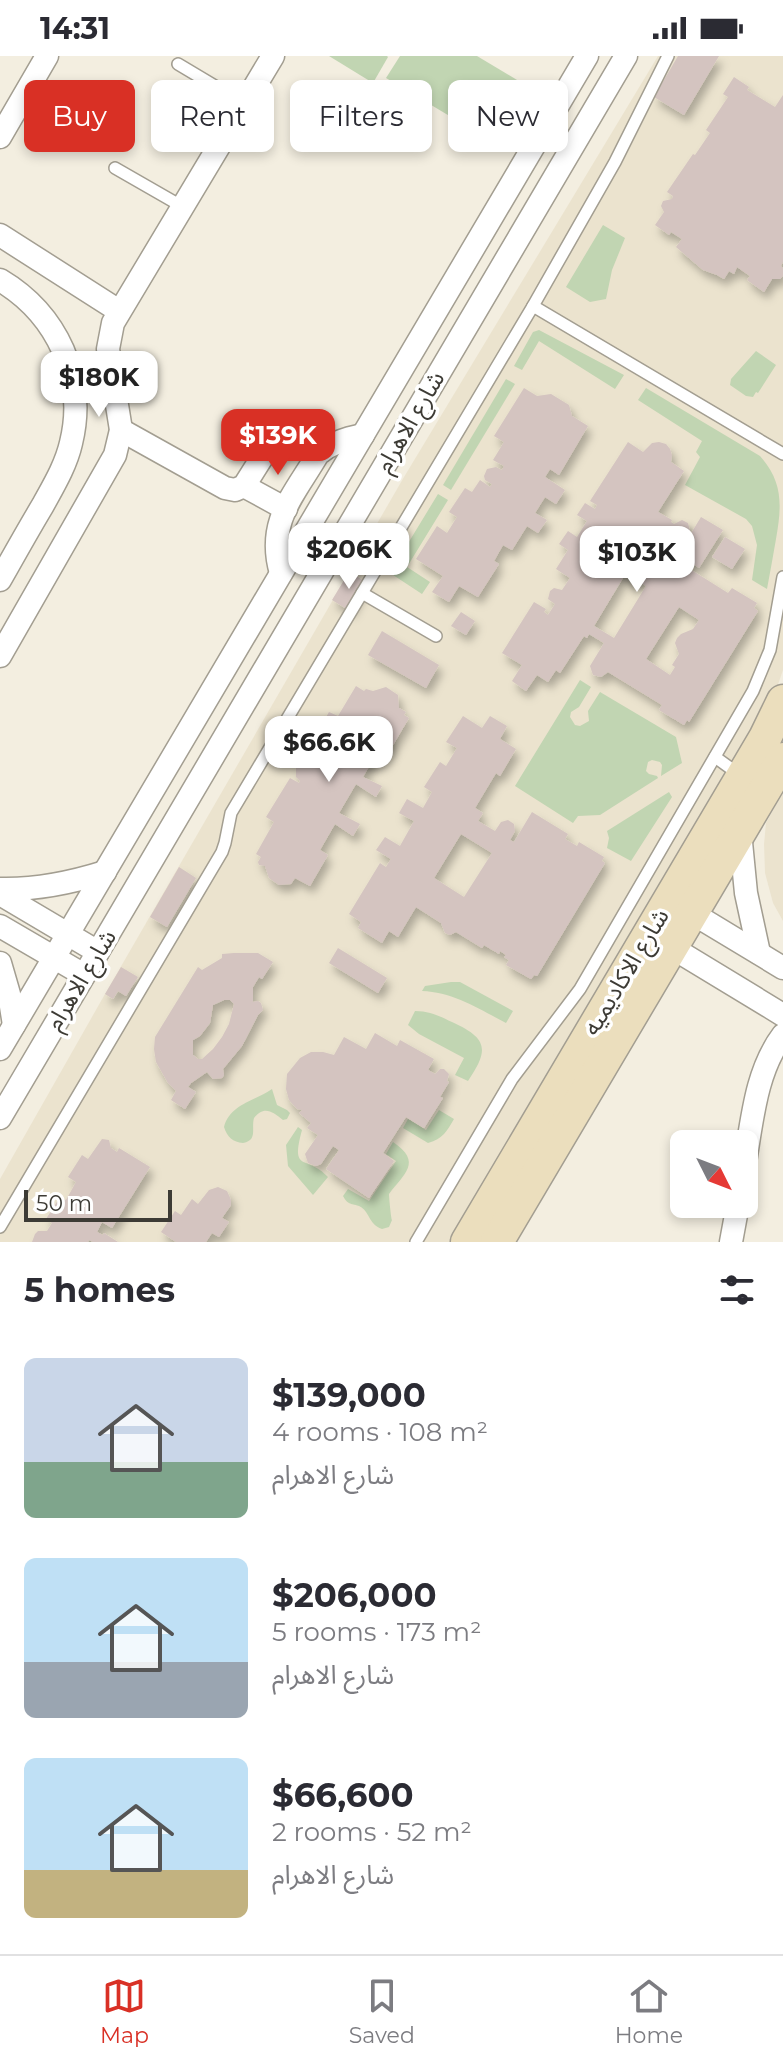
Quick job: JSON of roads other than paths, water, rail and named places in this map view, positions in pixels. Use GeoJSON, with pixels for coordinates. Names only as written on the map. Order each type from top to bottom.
{"type":"FeatureCollection","features":[{"type":"Feature","properties":{"kind":"street"},"geometry":{"type":"LineString","coordinates":[[0,137],[47,56]]}},
{"type":"Feature","properties":{"kind":"street"},"geometry":{"type":"LineString","coordinates":[[259,80],[273,56]]}},
{"type":"Feature","properties":{"kind":"street","name":"شارع الاهرام"},"geometry":{"type":"LineString","coordinates":[[0,1049],[587,56]]}},
{"type":"Feature","properties":{"kind":"street","name":"شارع الاهرام"},"geometry":{"type":"LineString","coordinates":[[0,1118],[626,56]]}},
{"type":"Feature","properties":{"kind":"street"},"geometry":{"type":"LineString","coordinates":[[0,656],[109,467],[119,443],[121,430],[108,349],[109,336],[119,311],[216,152]]}},
{"type":"Feature","properties":{"kind":"street"},"geometry":{"type":"LineString","coordinates":[[0,235],[119,311]]}},
{"type":"Feature","properties":{"kind":"street"},"geometry":{"type":"LineString","coordinates":[[0,280],[31,302],[51,326],[70,368],[76,414],[71,445],[60,474],[0,580]]}},
{"type":"Feature","properties":{"kind":"street"},"geometry":{"type":"LineString","coordinates":[[121,430],[225,488],[235,490],[244,486],[283,424]]}},
{"type":"Feature","properties":{"kind":"street"},"geometry":{"type":"LineString","coordinates":[[281,573],[277,560],[278,524],[318,454],[325,447],[363,435]]}},
{"type":"Feature","properties":{"kind":"street"},"geometry":{"type":"LineString","coordinates":[[244,486],[286,509]]}},
{"type":"Feature","properties":{"kind":"street","name":"شارع الاكاديميه"},"geometry":{"type":"LineString","coordinates":[[497,1242],[582,1073],[783,701]]}},
{"type":"Feature","properties":{"kind":"street","name":"شارع الاكاديميه"},"geometry":{"type":"LineString","coordinates":[[467,1242],[671,947],[783,759]]}},
{"type":"Feature","properties":{"kind":"street"},"geometry":{"type":"LineString","coordinates":[[740,832],[746,893],[759,953]]}},
{"type":"Feature","properties":{"kind":"street"},"geometry":{"type":"LineString","coordinates":[[0,892],[48,887],[105,872]]}},
{"type":"Feature","properties":{"kind":"street"},"geometry":{"type":"LineString","coordinates":[[0,892],[98,952]]}},
{"type":"Feature","properties":{"kind":"street"},"geometry":{"type":"LineString","coordinates":[[692,913],[783,968]]}},
{"type":"Feature","properties":{"kind":"street"},"geometry":{"type":"LineString","coordinates":[[0,926],[84,975]]}},
{"type":"Feature","properties":{"kind":"street"},"geometry":{"type":"LineString","coordinates":[[671,947],[783,1015]]}},
{"type":"Feature","properties":{"kind":"street"},"geometry":{"type":"LineString","coordinates":[[0,963],[14,1025]]}},
{"type":"Feature","properties":{"kind":"street"},"geometry":{"type":"LineString","coordinates":[[751,1130],[765,1064],[783,1035]]}},
{"type":"Feature","properties":{"kind":"street"},"geometry":{"type":"LineString","coordinates":[[731,1242],[735,1218]]}},
{"type":"Feature","properties":{"kind":"lane"},"geometry":{"type":"LineString","coordinates":[[0,1227],[222,852],[231,813],[533,306],[615,162],[668,56]]}},
{"type":"Feature","properties":{"kind":"lane"},"geometry":{"type":"LineString","coordinates":[[178,64],[205,80]]}},
{"type":"Feature","properties":{"kind":"lane"},"geometry":{"type":"LineString","coordinates":[[115,168],[183,207]]}},
{"type":"Feature","properties":{"kind":"lane"},"geometry":{"type":"LineString","coordinates":[[533,306],[783,454]]}},
{"type":"Feature","properties":{"kind":"lane"},"geometry":{"type":"LineString","coordinates":[[416,1242],[512,1079],[580,989],[753,691],[774,635],[783,577]]}},
{"type":"Feature","properties":{"kind":"lane"},"geometry":{"type":"LineString","coordinates":[[362,593],[436,636]]}},
{"type":"Feature","properties":{"kind":"lane"},"geometry":{"type":"LineString","coordinates":[[715,757],[742,776]]}}]}
